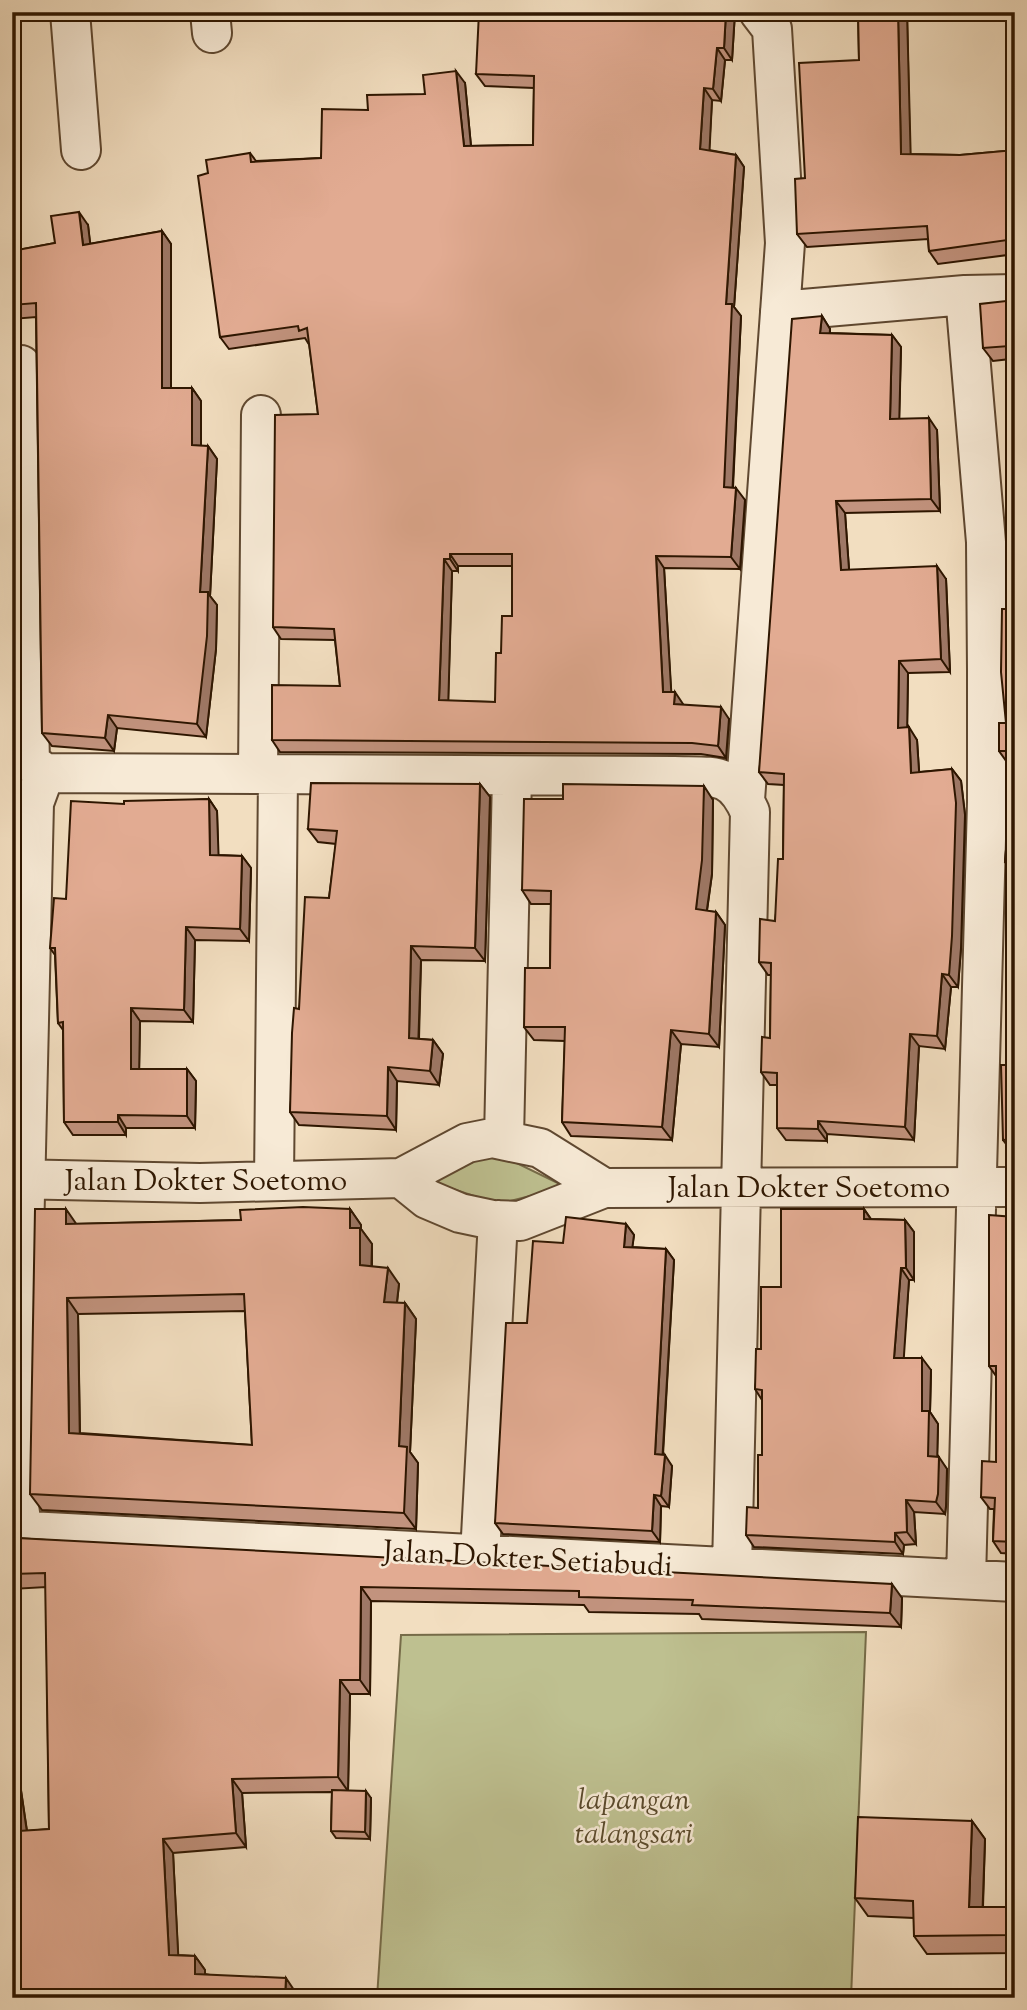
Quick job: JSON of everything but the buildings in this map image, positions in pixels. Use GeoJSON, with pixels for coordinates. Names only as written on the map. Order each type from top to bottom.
{"type":"FeatureCollection","features":[{"type":"Feature","properties":{"kind":"street"},"geometry":{"type":"LineString","coordinates":[[70,12],[80,150]]}},
{"type":"Feature","properties":{"kind":"street"},"geometry":{"type":"LineString","coordinates":[[745,800],[785,243],[772,29],[759,12]]}},
{"type":"Feature","properties":{"kind":"street"},"geometry":{"type":"LineString","coordinates":[[780,311],[965,295],[1015,294]]}},
{"type":"Feature","properties":{"kind":"street"},"geometry":{"type":"LineString","coordinates":[[965,295],[986,542],[987,802],[966,1580]]}},
{"type":"Feature","properties":{"kind":"street"},"geometry":{"type":"LineString","coordinates":[[20,1180],[34,803],[29,761],[21,365]]}},
{"type":"Feature","properties":{"kind":"street"},"geometry":{"type":"LineString","coordinates":[[261,415],[274,1181]]}},
{"type":"Feature","properties":{"kind":"street"},"geometry":{"type":"LineString","coordinates":[[29,761],[268,775],[721,777],[736,785],[750,812],[732,1568]]}},
{"type":"Feature","properties":{"kind":"street"},"geometry":{"type":"LineString","coordinates":[[504,1139],[512,776]]}},
{"type":"Feature","properties":{"kind":"street","name":"Jalan Dokter Soetomo"},"geometry":{"type":"LineString","coordinates":[[20,1180],[274,1181],[401,1178],[467,1143],[504,1139],[540,1148],[604,1188]]}},
{"type":"Feature","properties":{"kind":"street","name":"Jalan Dokter Soetomo"},"geometry":{"type":"LineString","coordinates":[[401,1178],[427,1199],[460,1213],[520,1221],[534,1218],[604,1188],[1015,1187]]}},
{"type":"Feature","properties":{"kind":"street","name":"Jalan Dokter Setiabudi"},"geometry":{"type":"LineString","coordinates":[[20,1180],[18,1499],[24,1526],[28,1531],[41,1534],[1015,1582]]}},
{"type":"Feature","properties":{"kind":"street"},"geometry":{"type":"LineString","coordinates":[[481,1555],[498,1220]]}},
{"type":"Feature","properties":{"kind":"green space"},"geometry":{"type":"Polygon","coordinates":[[[496,1153],[566,1187],[498,1204],[426,1180],[496,1153]]]}},
{"type":"Feature","properties":{"kind":"green space","name":"lapangan talangsari"},"geometry":{"type":"Polygon","coordinates":[[[866,1632],[851,1998],[377,1998],[401,1635],[866,1632]]]}}]}
